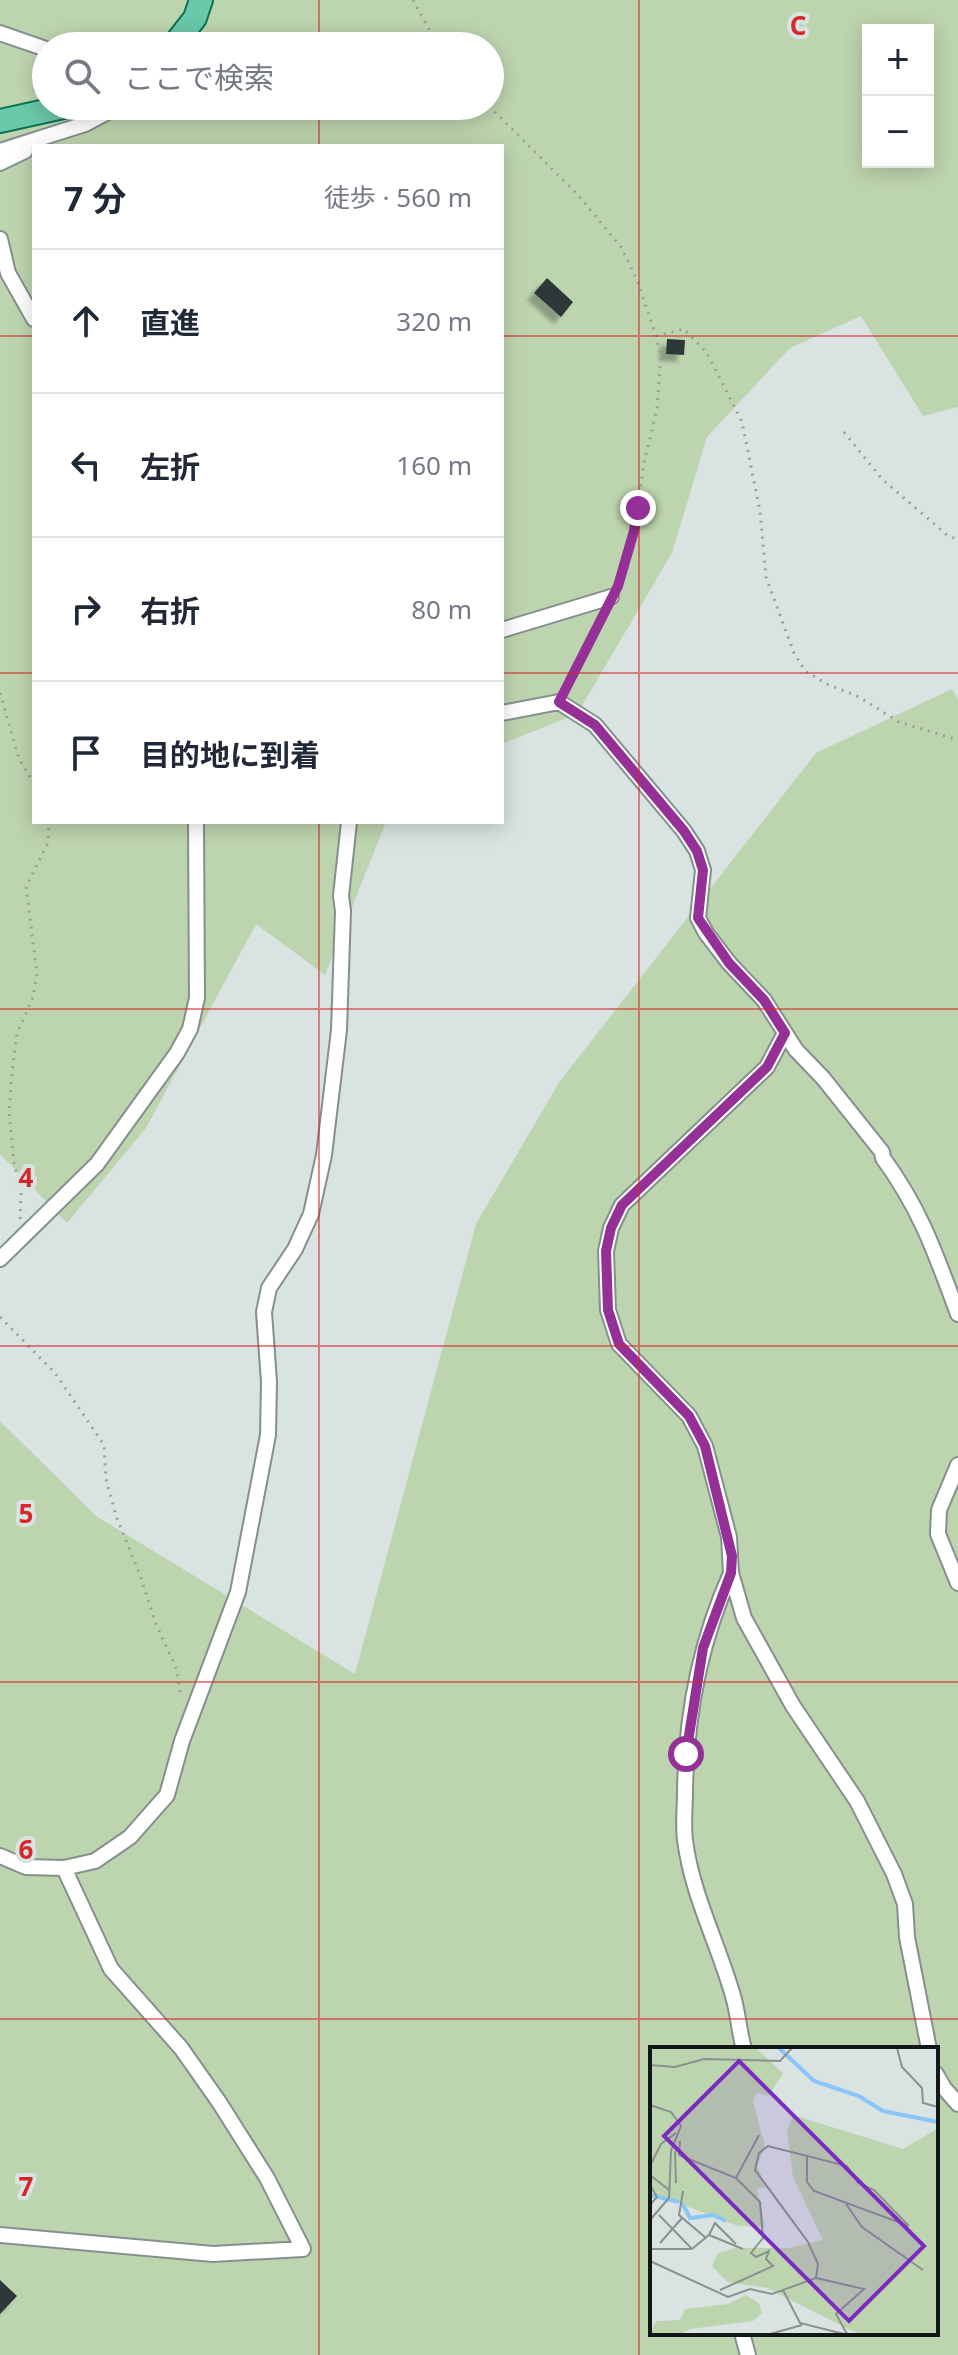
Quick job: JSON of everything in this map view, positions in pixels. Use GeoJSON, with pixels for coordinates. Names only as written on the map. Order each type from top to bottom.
{"type":"FeatureCollection","features":[{"type":"Feature","properties":{"kind":"main road"},"geometry":{"type":"LineString","coordinates":[[184,32],[195,18],[201,0]]}},
{"type":"Feature","properties":{"kind":"main road"},"geometry":{"type":"LineString","coordinates":[[0,121],[32,114]]}},
{"type":"Feature","properties":{"kind":"street"},"geometry":{"type":"LineString","coordinates":[[0,33],[32,44]]}},
{"type":"Feature","properties":{"kind":"street"},"geometry":{"type":"LineString","coordinates":[[0,151],[93,120]]}},
{"type":"Feature","properties":{"kind":"street"},"geometry":{"type":"LineString","coordinates":[[39,144],[68,130]]}},
{"type":"Feature","properties":{"kind":"street"},"geometry":{"type":"LineString","coordinates":[[0,163],[32,147]]}},
{"type":"Feature","properties":{"kind":"street"},"geometry":{"type":"LineString","coordinates":[[0,239],[8,273],[32,315]]}},
{"type":"Feature","properties":{"kind":"street"},"geometry":{"type":"LineString","coordinates":[[504,629],[611,597]]}},
{"type":"Feature","properties":{"kind":"street"},"geometry":{"type":"LineString","coordinates":[[504,713],[559,702],[595,725],[684,831],[697,851],[703,870],[698,918],[729,963],[764,1000],[796,1050],[823,1078],[882,1152],[924,1224],[958,1314]]}},
{"type":"Feature","properties":{"kind":"street"},"geometry":{"type":"LineString","coordinates":[[0,1259],[97,1164],[177,1053],[190,1029],[197,998],[196,824]]}},
{"type":"Feature","properties":{"kind":"street"},"geometry":{"type":"LineString","coordinates":[[0,1856],[26,1867],[64,1868],[95,1861],[130,1837],[167,1795],[184,1734],[238,1592],[268,1435],[269,1382],[264,1312],[269,1288],[295,1249],[311,1214],[324,1155],[339,1030],[341,896],[349,824]]}},
{"type":"Feature","properties":{"kind":"street"},"geometry":{"type":"LineString","coordinates":[[744,2047],[735,2001],[693,1881],[684,1838],[686,1754],[692,1701],[703,1648],[731,1573],[729,1537],[705,1446],[689,1416],[619,1344],[608,1310],[606,1251],[611,1228],[622,1205],[767,1067],[785,1033]]}},
{"type":"Feature","properties":{"kind":"street"},"geometry":{"type":"LineString","coordinates":[[958,1465],[939,1510],[938,1534],[958,1583]]}},
{"type":"Feature","properties":{"kind":"street"},"geometry":{"type":"LineString","coordinates":[[731,1573],[744,1618],[793,1706],[857,1801],[894,1874],[905,1904],[907,1937],[929,2047]]}},
{"type":"Feature","properties":{"kind":"street"},"geometry":{"type":"LineString","coordinates":[[0,2235],[213,2254],[303,2249],[267,2178],[211,2091],[181,2048],[111,1969],[64,1868]]}},
{"type":"Feature","properties":{"kind":"street"},"geometry":{"type":"LineString","coordinates":[[938,2078],[958,2104]]}},
{"type":"Feature","properties":{"kind":"street"},"geometry":{"type":"LineString","coordinates":[[743,2335],[748,2355]]}},
{"type":"Feature","properties":{"kind":"path"},"geometry":{"type":"LineString","coordinates":[[413,0],[430,32]]}},
{"type":"Feature","properties":{"kind":"path"},"geometry":{"type":"LineString","coordinates":[[503,120],[578,195],[621,247],[637,280],[661,357],[657,408],[644,463],[634,531],[618,586],[559,702]]}},
{"type":"Feature","properties":{"kind":"path"},"geometry":{"type":"LineString","coordinates":[[656,336],[684,329],[707,353],[742,422],[760,511],[766,577],[794,653],[805,671],[859,697],[899,722],[958,740]]}},
{"type":"Feature","properties":{"kind":"path"},"geometry":{"type":"LineString","coordinates":[[844,432],[882,479],[947,535],[958,540]]}},
{"type":"Feature","properties":{"kind":"path"},"geometry":{"type":"LineString","coordinates":[[0,693],[19,759],[32,780]]}},
{"type":"Feature","properties":{"kind":"path"},"geometry":{"type":"LineString","coordinates":[[19,1243],[21,1193],[9,1113],[17,1034],[33,997],[37,974],[26,887],[48,843],[49,824]]}},
{"type":"Feature","properties":{"kind":"path"},"geometry":{"type":"LineString","coordinates":[[0,1317],[55,1373],[104,1445],[106,1479],[116,1516],[155,1622],[176,1668],[184,1734]]}},
{"type":"Feature","properties":{"kind":"green space"},"geometry":{"type":"Polygon","coordinates":[[[0,0],[958,0],[958,407],[923,416],[861,316],[790,348],[707,437],[672,553],[577,714],[504,743],[504,144],[32,144],[32,824],[385,824],[325,975],[256,924],[146,1128],[67,1223],[0,1154],[0,0]]]}},
{"type":"Feature","properties":{"kind":"green space"},"geometry":{"type":"Polygon","coordinates":[[[952,689],[958,700],[958,2355],[0,2355],[0,1421],[96,1516],[355,1674],[476,1224],[560,1081],[816,753],[952,689]]]}},
{"type":"Feature","properties":{"kind":"building"},"geometry":{"type":"Polygon","coordinates":[[[547,278],[573,302],[561,317],[534,293],[547,278]]]}},
{"type":"Feature","properties":{"kind":"building"},"geometry":{"type":"Polygon","coordinates":[[[667,339],[685,340],[684,355],[666,354],[667,339]]]}},
{"type":"Feature","properties":{"kind":"building"},"geometry":{"type":"Polygon","coordinates":[[[0,2280],[17,2296],[0,2314],[0,2280]]]}},
{"type":"Feature","properties":{"kind":"route"},"geometry":{"type":"LineString","coordinates":[[638,508],[618,586],[559,702],[595,725],[684,831],[697,851],[703,870],[698,918],[729,963],[764,1000],[785,1033],[767,1067],[622,1205],[611,1228],[606,1251],[608,1310],[619,1344],[689,1416],[705,1446],[729,1537],[731,1573],[703,1648],[692,1701],[686,1754]]}}]}
